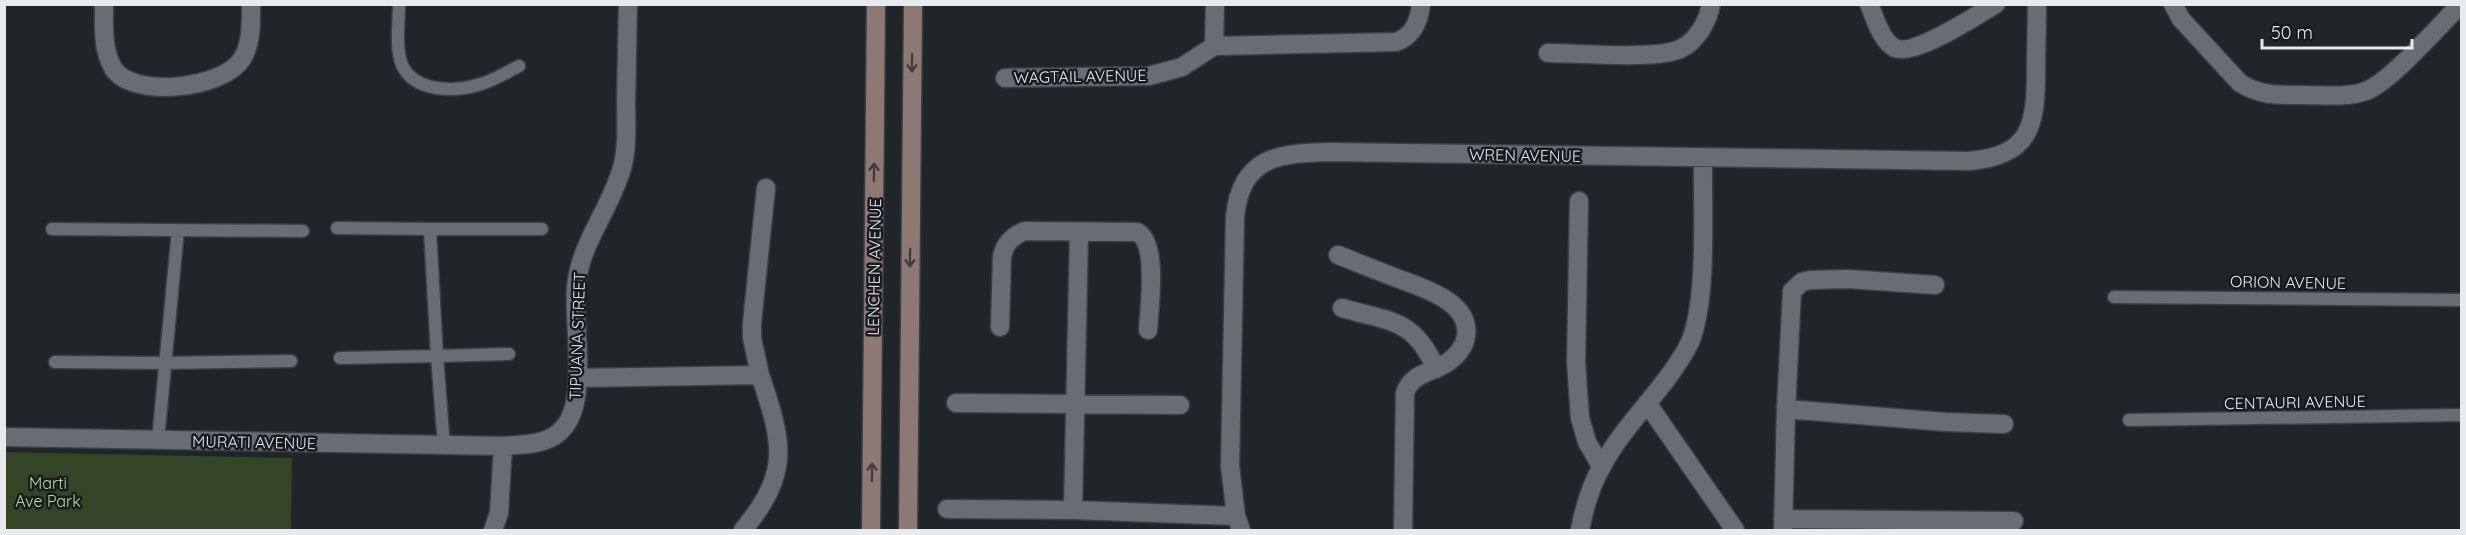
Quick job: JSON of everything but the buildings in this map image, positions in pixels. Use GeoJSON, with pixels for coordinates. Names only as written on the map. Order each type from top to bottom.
{"type":"FeatureCollection","features":[{"type":"Feature","properties":{"kind":"main road","name":"LENCHEN AVENUE"},"geometry":{"type":"LineString","coordinates":[[871,531],[876,4]]}},
{"type":"Feature","properties":{"kind":"main road"},"geometry":{"type":"LineString","coordinates":[[908,531],[913,4]]}},
{"type":"Feature","properties":{"kind":"street"},"geometry":{"type":"LineString","coordinates":[[104,4],[103,35],[114,69],[133,83],[179,87],[207,83],[221,77],[242,59],[250,28],[251,4]]}},
{"type":"Feature","properties":{"kind":"street","name":"TIPUANA STREET"},"geometry":{"type":"LineString","coordinates":[[502,446],[540,443],[556,436],[566,425],[574,408],[578,378],[576,289],[579,268],[588,242],[616,187],[626,147],[628,4]]}},
{"type":"Feature","properties":{"kind":"street"},"geometry":{"type":"LineString","coordinates":[[1215,4],[1214,46],[1396,42],[1412,32],[1417,24],[1421,4]]}},
{"type":"Feature","properties":{"kind":"street"},"geometry":{"type":"LineString","coordinates":[[1548,53],[1670,52],[1693,41],[1703,27],[1711,4]]}},
{"type":"Feature","properties":{"kind":"street"},"geometry":{"type":"LineString","coordinates":[[1869,4],[1886,39],[1896,49],[1903,49],[1926,42],[1996,4]]}},
{"type":"Feature","properties":{"kind":"street","name":"WREN AVENUE"},"geometry":{"type":"LineString","coordinates":[[1238,524],[1230,466],[1235,217],[1241,188],[1248,177],[1261,165],[1277,156],[1332,152],[1969,161],[1994,158],[2014,147],[2025,137],[2032,123],[2036,103],[2037,4]]}},
{"type":"Feature","properties":{"kind":"street"},"geometry":{"type":"LineString","coordinates":[[2173,4],[2181,20],[2240,83],[2250,90],[2275,95],[2333,95],[2357,94],[2378,85],[2461,4]]}},
{"type":"Feature","properties":{"kind":"street","name":"WAGTAIL AVENUE"},"geometry":{"type":"LineString","coordinates":[[1005,78],[1149,76],[1182,68],[1214,46]]}},
{"type":"Feature","properties":{"kind":"street"},"geometry":{"type":"LineString","coordinates":[[1580,531],[1585,506],[1601,466],[1688,347],[1695,330],[1701,280],[1703,158]]}},
{"type":"Feature","properties":{"kind":"street"},"geometry":{"type":"LineString","coordinates":[[743,531],[770,492],[778,454],[778,435],[754,354],[752,331],[766,188]]}},
{"type":"Feature","properties":{"kind":"street"},"geometry":{"type":"LineString","coordinates":[[1579,201],[1576,362],[1580,418],[1587,442],[1601,466]]}},
{"type":"Feature","properties":{"kind":"street"},"geometry":{"type":"LineString","coordinates":[[1000,327],[1002,256],[1010,240],[1025,231],[1137,232],[1145,238],[1149,247],[1151,272],[1148,330]]}},
{"type":"Feature","properties":{"kind":"street"},"geometry":{"type":"LineString","coordinates":[[1073,510],[1079,232]]}},
{"type":"Feature","properties":{"kind":"street"},"geometry":{"type":"LineString","coordinates":[[1338,255],[1432,292],[1457,309],[1465,320],[1466,342],[1449,362],[1413,380],[1405,393],[1402,531]]}},
{"type":"Feature","properties":{"kind":"street"},"geometry":{"type":"LineString","coordinates":[[1935,285],[1848,279],[1810,280],[1796,286],[1791,297],[1783,525],[2014,521]]}},
{"type":"Feature","properties":{"kind":"street"},"geometry":{"type":"LineString","coordinates":[[1342,308],[1406,327],[1420,339],[1436,369]]}},
{"type":"Feature","properties":{"kind":"street"},"geometry":{"type":"LineString","coordinates":[[578,378],[760,375]]}},
{"type":"Feature","properties":{"kind":"street"},"geometry":{"type":"LineString","coordinates":[[956,403],[1180,405]]}},
{"type":"Feature","properties":{"kind":"street"},"geometry":{"type":"LineString","coordinates":[[1647,403],[1735,531]]}},
{"type":"Feature","properties":{"kind":"street"},"geometry":{"type":"LineString","coordinates":[[1786,408],[1945,422],[2004,424]]}},
{"type":"Feature","properties":{"kind":"street","name":"MURATI AVENUE"},"geometry":{"type":"LineString","coordinates":[[4,437],[502,446]]}},
{"type":"Feature","properties":{"kind":"street"},"geometry":{"type":"LineString","coordinates":[[493,531],[499,513],[502,446]]}},
{"type":"Feature","properties":{"kind":"street"},"geometry":{"type":"LineString","coordinates":[[947,509],[1073,510],[1238,524]]}},
{"type":"Feature","properties":{"kind":"lane"},"geometry":{"type":"LineString","coordinates":[[399,4],[399,49],[402,63],[408,75],[418,82],[443,88],[466,88],[494,80],[519,66]]}},
{"type":"Feature","properties":{"kind":"lane"},"geometry":{"type":"LineString","coordinates":[[337,228],[542,229]]}},
{"type":"Feature","properties":{"kind":"lane"},"geometry":{"type":"LineString","coordinates":[[52,229],[303,231]]}},
{"type":"Feature","properties":{"kind":"lane"},"geometry":{"type":"LineString","coordinates":[[430,229],[444,446]]}},
{"type":"Feature","properties":{"kind":"lane"},"geometry":{"type":"LineString","coordinates":[[158,440],[178,230]]}},
{"type":"Feature","properties":{"kind":"lane","name":"ORION AVENUE"},"geometry":{"type":"LineString","coordinates":[[2114,297],[2462,300]]}},
{"type":"Feature","properties":{"kind":"lane"},"geometry":{"type":"LineString","coordinates":[[340,358],[509,354]]}},
{"type":"Feature","properties":{"kind":"lane"},"geometry":{"type":"LineString","coordinates":[[55,362],[291,361]]}},
{"type":"Feature","properties":{"kind":"lane","name":"CENTAURI AVENUE"},"geometry":{"type":"LineString","coordinates":[[2129,420],[2462,415]]}},
{"type":"Feature","properties":{"kind":"green space","name":"Marti Ave Park"},"geometry":{"type":"Polygon","coordinates":[[[5,452],[292,458],[291,530],[5,530],[5,452]]]}}]}
